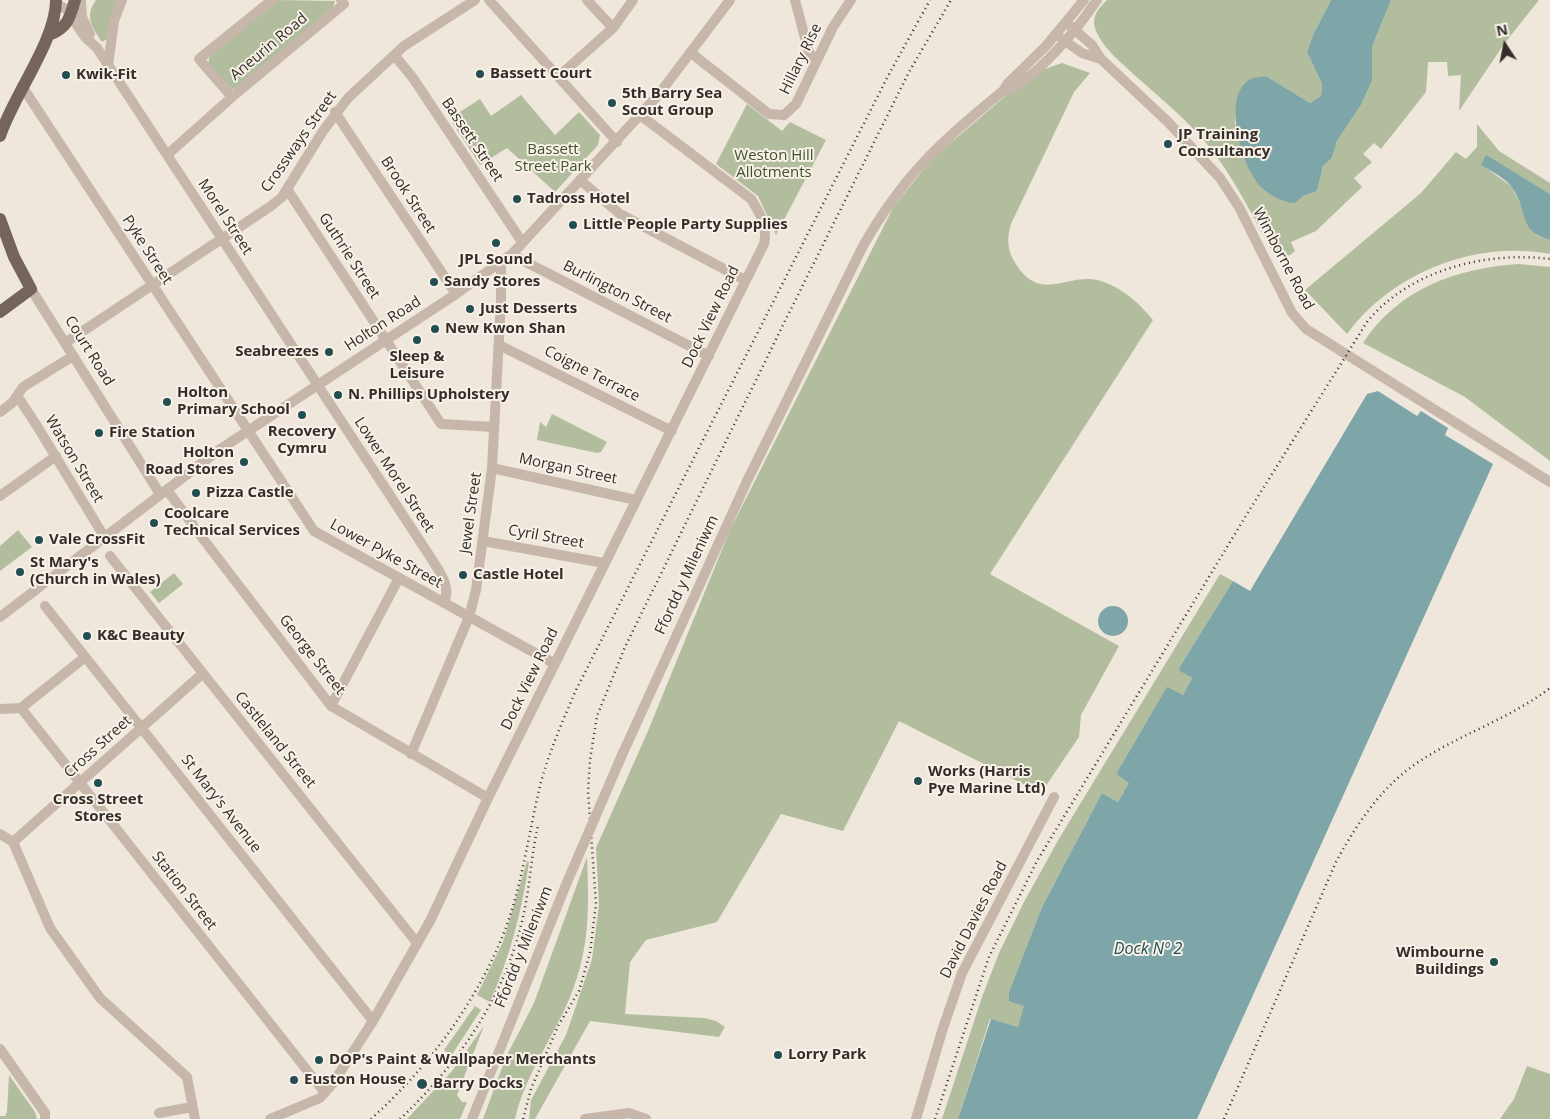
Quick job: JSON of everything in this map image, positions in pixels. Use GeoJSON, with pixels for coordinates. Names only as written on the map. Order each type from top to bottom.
{"type":"FeatureCollection","features":[{"type":"Feature","properties":{"kind":"main road"},"geometry":{"type":"LineString","coordinates":[[51,34],[62,29],[70,15],[75,0]]}},
{"type":"Feature","properties":{"kind":"main road"},"geometry":{"type":"LineString","coordinates":[[0,136],[22,86],[51,34],[56,2]]}},
{"type":"Feature","properties":{"kind":"main road","name":"Court Road"},"geometry":{"type":"LineString","coordinates":[[0,219],[14,257],[31,289]]}},
{"type":"Feature","properties":{"kind":"main road"},"geometry":{"type":"LineString","coordinates":[[0,312],[31,289]]}},
{"type":"Feature","properties":{"kind":"street","name":"Morel Street"},"geometry":{"type":"LineString","coordinates":[[81,0],[82,18],[91,40],[317,386]]}},
{"type":"Feature","properties":{"kind":"street"},"geometry":{"type":"LineString","coordinates":[[108,66],[114,21],[122,0]]}},
{"type":"Feature","properties":{"kind":"street","name":"Aneurin Road"},"geometry":{"type":"LineString","coordinates":[[232,97],[199,60],[272,0]]}},
{"type":"Feature","properties":{"kind":"street","name":"Aneurin Road"},"geometry":{"type":"LineString","coordinates":[[167,155],[232,97],[344,4],[342,0]]}},
{"type":"Feature","properties":{"kind":"street","name":"Crossways Street"},"geometry":{"type":"LineString","coordinates":[[65,343],[272,206],[287,189],[336,112],[404,46],[475,0]]}},
{"type":"Feature","properties":{"kind":"street"},"geometry":{"type":"LineString","coordinates":[[489,0],[617,142]]}},
{"type":"Feature","properties":{"kind":"street"},"geometry":{"type":"LineString","coordinates":[[587,0],[612,28]]}},
{"type":"Feature","properties":{"kind":"street"},"geometry":{"type":"LineString","coordinates":[[559,76],[612,28],[633,0]]}},
{"type":"Feature","properties":{"kind":"street","name":"Holton Road"},"geometry":{"type":"LineString","coordinates":[[0,617],[164,492],[248,431],[500,264],[513,253],[640,116],[691,53],[730,0]]}},
{"type":"Feature","properties":{"kind":"street"},"geometry":{"type":"LineString","coordinates":[[795,0],[809,53],[817,60]]}},
{"type":"Feature","properties":{"kind":"street","name":"Hillary Rise"},"geometry":{"type":"LineString","coordinates":[[691,53],[769,114],[784,115],[794,109],[833,27],[851,0]]}},
{"type":"Feature","properties":{"kind":"street","name":"Ffordd y Mileniwm"},"geometry":{"type":"LineString","coordinates":[[472,1119],[565,887],[622,754],[747,481],[863,246],[880,216],[903,183],[932,151],[1003,91],[1056,36],[1084,0]]}},
{"type":"Feature","properties":{"kind":"street","name":"Ffordd y Mileniwm"},"geometry":{"type":"LineString","coordinates":[[1003,91],[1012,88],[1050,58],[1075,30],[1096,0]]}},
{"type":"Feature","properties":{"kind":"street","name":"Morel Street"},"geometry":{"type":"LineString","coordinates":[[56,2],[66,9],[85,37],[91,40]]}},
{"type":"Feature","properties":{"kind":"street","name":"Wimborne Road"},"geometry":{"type":"LineString","coordinates":[[1067,23],[1092,45],[1101,59],[1202,156],[1227,186],[1292,313],[1306,329],[1550,482]]}},
{"type":"Feature","properties":{"kind":"street","name":"Wimborne Road"},"geometry":{"type":"LineString","coordinates":[[1056,36],[1082,53],[1101,59]]}},
{"type":"Feature","properties":{"kind":"street","name":"Bassett Street"},"geometry":{"type":"LineString","coordinates":[[395,56],[413,78],[522,242]]}},
{"type":"Feature","properties":{"kind":"street","name":"Pyke Street"},"geometry":{"type":"LineString","coordinates":[[22,86],[248,431]]}},
{"type":"Feature","properties":{"kind":"street","name":"Brook Street"},"geometry":{"type":"LineString","coordinates":[[336,112],[456,294]]}},
{"type":"Feature","properties":{"kind":"street","name":"Dock View Road"},"geometry":{"type":"LineString","coordinates":[[270,1119],[303,1106],[325,1093],[334,1084],[373,1021],[417,943],[764,244],[766,233],[760,214],[751,199],[640,116]]}},
{"type":"Feature","properties":{"kind":"street"},"geometry":{"type":"LineString","coordinates":[[580,180],[620,214],[745,280]]}},
{"type":"Feature","properties":{"kind":"street","name":"Guthrie Street"},"geometry":{"type":"LineString","coordinates":[[287,189],[441,424],[493,427]]}},
{"type":"Feature","properties":{"kind":"street","name":"Burlington Street"},"geometry":{"type":"LineString","coordinates":[[513,253],[520,259],[709,356]]}},
{"type":"Feature","properties":{"kind":"street","name":"Jewel Street"},"geometry":{"type":"LineString","coordinates":[[411,754],[470,617],[483,541],[492,468],[500,264]]}},
{"type":"Feature","properties":{"kind":"street","name":"Court Road"},"geometry":{"type":"LineString","coordinates":[[31,289],[73,356],[164,492]]}},
{"type":"Feature","properties":{"kind":"street","name":"Coigne Terrace"},"geometry":{"type":"LineString","coordinates":[[498,344],[672,431]]}},
{"type":"Feature","properties":{"kind":"street"},"geometry":{"type":"LineString","coordinates":[[0,412],[16,397],[23,387],[73,356]]}},
{"type":"Feature","properties":{"kind":"street","name":"Lower Morel Street"},"geometry":{"type":"LineString","coordinates":[[317,386],[445,581]]}},
{"type":"Feature","properties":{"kind":"street","name":"Watson Street"},"geometry":{"type":"LineString","coordinates":[[16,397],[20,400],[56,456],[105,538]]}},
{"type":"Feature","properties":{"kind":"street","name":"Lower Pyke Street"},"geometry":{"type":"LineString","coordinates":[[248,431],[314,531],[555,664]]}},
{"type":"Feature","properties":{"kind":"street"},"geometry":{"type":"LineString","coordinates":[[0,496],[56,456]]}},
{"type":"Feature","properties":{"kind":"street","name":"Morgan Street"},"geometry":{"type":"LineString","coordinates":[[492,468],[636,500]]}},
{"type":"Feature","properties":{"kind":"street","name":"George Street"},"geometry":{"type":"LineString","coordinates":[[164,492],[194,526],[331,706],[488,798]]}},
{"type":"Feature","properties":{"kind":"street","name":"Cyril Street"},"geometry":{"type":"LineString","coordinates":[[483,541],[604,563]]}},
{"type":"Feature","properties":{"kind":"street","name":"Castleland Street"},"geometry":{"type":"LineString","coordinates":[[110,556],[417,943]]}},
{"type":"Feature","properties":{"kind":"street"},"geometry":{"type":"LineString","coordinates":[[331,706],[399,578]]}},
{"type":"Feature","properties":{"kind":"street","name":"Lower Pyke Street"},"geometry":{"type":"LineString","coordinates":[[444,604],[447,597],[445,581]]}},
{"type":"Feature","properties":{"kind":"street","name":"St Mary's Avenue"},"geometry":{"type":"LineString","coordinates":[[45,606],[84,658],[142,728],[373,1021]]}},
{"type":"Feature","properties":{"kind":"street"},"geometry":{"type":"LineString","coordinates":[[0,709],[21,708],[84,658]]}},
{"type":"Feature","properties":{"kind":"street","name":"Cross Street"},"geometry":{"type":"LineString","coordinates":[[12,842],[202,674]]}},
{"type":"Feature","properties":{"kind":"street","name":"Station Street"},"geometry":{"type":"LineString","coordinates":[[21,708],[325,1093]]}},
{"type":"Feature","properties":{"kind":"street","name":"David Davies Road"},"geometry":{"type":"LineString","coordinates":[[916,1119],[942,1028],[962,973],[1054,797]]}},
{"type":"Feature","properties":{"kind":"street"},"geometry":{"type":"LineString","coordinates":[[0,834],[12,842],[50,928],[100,998],[187,1077],[195,1119]]}},
{"type":"Feature","properties":{"kind":"street"},"geometry":{"type":"LineString","coordinates":[[0,1049],[45,1113],[45,1119]]}},
{"type":"Feature","properties":{"kind":"street"},"geometry":{"type":"LineString","coordinates":[[0,1068],[13,1068]]}},
{"type":"Feature","properties":{"kind":"street"},"geometry":{"type":"LineString","coordinates":[[159,1114],[192,1106]]}},
{"type":"Feature","properties":{"kind":"street"},"geometry":{"type":"LineString","coordinates":[[585,1119],[629,1113],[646,1119]]}},
{"type":"Feature","properties":{"kind":"green space"},"geometry":{"type":"Polygon","coordinates":[[[96,0],[119,0],[107,39],[102,42],[90,16],[90,11],[96,0]]]}},
{"type":"Feature","properties":{"kind":"green space"},"geometry":{"type":"Polygon","coordinates":[[[275,0],[335,1],[333,8],[238,90],[232,89],[208,64],[210,54],[275,0]]]}},
{"type":"Feature","properties":{"kind":"green space"},"geometry":{"type":"Polygon","coordinates":[[[1107,0],[1331,0],[1313,35],[1307,52],[1322,84],[1321,96],[1310,103],[1266,76],[1256,78],[1244,86],[1236,106],[1235,124],[1303,196],[1317,191],[1323,166],[1332,158],[1337,141],[1361,105],[1372,81],[1372,47],[1391,0],[1539,0],[1504,44],[1459,111],[1461,75],[1448,76],[1447,62],[1428,62],[1426,92],[1381,149],[1374,143],[1363,154],[1372,162],[1354,178],[1362,187],[1316,231],[1291,242],[1295,251],[1290,255],[1276,257],[1231,178],[1211,149],[1182,118],[1120,62],[1103,43],[1095,28],[1094,19],[1107,0]]]}},
{"type":"Feature","properties":{"kind":"green space"},"geometry":{"type":"Polygon","coordinates":[[[1062,63],[1090,73],[1074,92],[1011,224],[1008,238],[1010,252],[1024,274],[1034,282],[1055,284],[1089,279],[1101,281],[1130,297],[1153,320],[990,574],[1119,646],[1081,715],[1079,737],[1041,793],[899,721],[843,831],[781,814],[717,922],[646,940],[630,962],[625,1014],[704,1018],[716,1021],[725,1027],[719,1037],[590,1021],[535,1119],[529,1119],[531,1100],[566,1035],[592,959],[599,905],[596,848],[648,731],[730,530],[894,206],[933,158],[1010,92],[1039,71],[1062,63]]]}},
{"type":"Feature","properties":{"kind":"green space","name":"Bassett Street Park"},"geometry":{"type":"Polygon","coordinates":[[[521,95],[555,135],[579,112],[600,135],[598,145],[555,192],[507,148],[480,165],[452,122],[452,117],[480,99],[491,116],[521,95]]]}},
{"type":"Feature","properties":{"kind":"green space","name":"Weston Hill Allotments"},"geometry":{"type":"Polygon","coordinates":[[[747,104],[782,131],[790,122],[826,140],[776,235],[758,196],[716,164],[747,104]]]}},
{"type":"Feature","properties":{"kind":"green space"},"geometry":{"type":"Polygon","coordinates":[[[1477,124],[1499,151],[1550,183],[1550,194],[1486,156],[1482,165],[1511,186],[1538,236],[1550,240],[1550,254],[1521,251],[1493,252],[1464,257],[1437,266],[1411,278],[1387,294],[1366,312],[1347,334],[1305,290],[1421,193],[1456,152],[1466,159],[1477,147],[1477,124]]]}},
{"type":"Feature","properties":{"kind":"green space"},"geometry":{"type":"Polygon","coordinates":[[[1518,264],[1550,267],[1550,461],[1465,397],[1363,343],[1377,324],[1393,308],[1411,295],[1431,285],[1473,270],[1518,264]]]}},
{"type":"Feature","properties":{"kind":"green space"},"geometry":{"type":"Polygon","coordinates":[[[552,414],[607,442],[601,452],[597,453],[537,440],[540,422],[546,427],[552,414]]]}},
{"type":"Feature","properties":{"kind":"green space"},"geometry":{"type":"Polygon","coordinates":[[[18,530],[32,547],[0,571],[0,546],[18,530]]]}},
{"type":"Feature","properties":{"kind":"green space"},"geometry":{"type":"Polygon","coordinates":[[[174,573],[183,584],[159,603],[150,592],[174,573]]]}},
{"type":"Feature","properties":{"kind":"green space"},"geometry":{"type":"Polygon","coordinates":[[[1220,574],[1233,581],[1179,668],[1192,678],[1183,695],[1167,688],[1116,774],[1130,782],[1118,802],[1102,793],[1042,907],[1009,992],[1025,1006],[1018,1027],[990,1019],[958,1119],[942,1119],[982,997],[999,953],[1024,902],[1060,837],[1220,574]]]}},
{"type":"Feature","properties":{"kind":"green space"},"geometry":{"type":"Polygon","coordinates":[[[587,857],[588,911],[585,945],[577,979],[570,997],[525,1087],[515,1119],[483,1119],[506,1057],[534,1003],[587,857]]]}},
{"type":"Feature","properties":{"kind":"green space"},"geometry":{"type":"Polygon","coordinates":[[[527,861],[529,862],[519,916],[504,968],[490,1002],[477,995],[503,942],[527,861]]]}},
{"type":"Feature","properties":{"kind":"green space"},"geometry":{"type":"Polygon","coordinates":[[[475,1006],[481,1010],[451,1056],[444,1050],[475,1006]]]}},
{"type":"Feature","properties":{"kind":"green space"},"geometry":{"type":"Polygon","coordinates":[[[484,1026],[457,1095],[462,1102],[467,1102],[460,1119],[407,1119],[452,1071],[484,1026]]]}},
{"type":"Feature","properties":{"kind":"green space"},"geometry":{"type":"Polygon","coordinates":[[[1527,1066],[1550,1074],[1550,1119],[1500,1119],[1514,1099],[1527,1066]]]}},
{"type":"Feature","properties":{"kind":"green space"},"geometry":{"type":"Polygon","coordinates":[[[9,1075],[35,1112],[37,1119],[0,1119],[0,1116],[5,1116],[7,1112],[9,1075]]]}},
{"type":"Feature","properties":{"kind":"water"},"geometry":{"type":"Polygon","coordinates":[[[1331,0],[1391,0],[1372,47],[1372,81],[1361,105],[1337,141],[1332,158],[1323,166],[1317,191],[1303,196],[1295,203],[1277,198],[1261,187],[1254,178],[1241,148],[1237,132],[1237,100],[1242,87],[1251,79],[1266,76],[1310,103],[1321,96],[1322,84],[1307,52],[1313,35],[1331,0]]]}},
{"type":"Feature","properties":{"kind":"water"},"geometry":{"type":"Polygon","coordinates":[[[1486,155],[1550,194],[1550,240],[1540,236],[1528,226],[1518,198],[1510,185],[1481,165],[1486,155]]]}},
{"type":"Feature","properties":{"kind":"water","name":"Dock Nº 2"},"geometry":{"type":"Polygon","coordinates":[[[1378,391],[1417,416],[1421,411],[1448,428],[1445,435],[1493,464],[1197,1119],[958,1119],[991,1019],[1018,1027],[1024,1006],[1009,1001],[1009,992],[1042,907],[1102,793],[1118,802],[1129,783],[1116,774],[1167,687],[1183,695],[1192,678],[1180,671],[1179,668],[1233,581],[1250,591],[1367,394],[1378,391]]]}},
{"type":"Feature","properties":{"kind":"water"},"geometry":{"type":"Polygon","coordinates":[[[1113,606],[1124,610],[1128,621],[1124,632],[1113,636],[1102,632],[1098,621],[1102,610],[1113,606]]]}},
{"type":"Feature","properties":{"kind":"railway"},"geometry":{"type":"LineString","coordinates":[[371,1119],[411,1079],[446,1037],[489,966],[501,940],[514,902],[541,782],[557,735],[576,690],[888,76],[930,0]]}},
{"type":"Feature","properties":{"kind":"railway"},"geometry":{"type":"LineString","coordinates":[[523,1119],[531,1089],[558,1026],[579,991],[590,953],[596,904],[588,791],[590,760],[597,716],[625,647],[785,321],[909,72],[951,0]]}},
{"type":"Feature","properties":{"kind":"railway"},"geometry":{"type":"LineString","coordinates":[[935,1119],[989,957],[1037,861],[1247,514],[1367,322],[1384,304],[1404,289],[1426,277],[1450,268],[1500,258],[1550,259]]}},
{"type":"Feature","properties":{"kind":"railway"},"geometry":{"type":"LineString","coordinates":[[1224,1119],[1336,862],[1370,809],[1390,785],[1430,754],[1517,709],[1550,688]]}},
{"type":"Feature","properties":{"kind":"railway"},"geometry":{"type":"LineString","coordinates":[[400,1119],[442,1075],[460,1052],[492,1001],[515,946],[523,917],[538,826]]}},
{"type":"Feature","properties":{"kind":"place","name":"Bassett Court"},"geometry":{"type":"Point","coordinates":[480,74]}},
{"type":"Feature","properties":{"kind":"place","name":"Kwik-Fit"},"geometry":{"type":"Point","coordinates":[66,75]}},
{"type":"Feature","properties":{"kind":"place","name":"5th Barry Sea Scout Group"},"geometry":{"type":"Point","coordinates":[612,103]}},
{"type":"Feature","properties":{"kind":"place","name":"JP Training Consultancy"},"geometry":{"type":"Point","coordinates":[1168,144]}},
{"type":"Feature","properties":{"kind":"place","name":"Tadross Hotel"},"geometry":{"type":"Point","coordinates":[517,199]}},
{"type":"Feature","properties":{"kind":"place","name":"Little People Party Supplies"},"geometry":{"type":"Point","coordinates":[573,225]}},
{"type":"Feature","properties":{"kind":"place","name":"JPL Sound"},"geometry":{"type":"Point","coordinates":[496,243]}},
{"type":"Feature","properties":{"kind":"place","name":"Sandy Stores"},"geometry":{"type":"Point","coordinates":[434,282]}},
{"type":"Feature","properties":{"kind":"place","name":"Just Desserts"},"geometry":{"type":"Point","coordinates":[470,309]}},
{"type":"Feature","properties":{"kind":"place","name":"New Kwon Shan"},"geometry":{"type":"Point","coordinates":[435,329]}},
{"type":"Feature","properties":{"kind":"place","name":"Sleep & Leisure"},"geometry":{"type":"Point","coordinates":[417,340]}},
{"type":"Feature","properties":{"kind":"place","name":"Seabreezes"},"geometry":{"type":"Point","coordinates":[329,352]}},
{"type":"Feature","properties":{"kind":"place","name":"N. Phillips Upholstery"},"geometry":{"type":"Point","coordinates":[338,395]}},
{"type":"Feature","properties":{"kind":"place","name":"Holton Primary School"},"geometry":{"type":"Point","coordinates":[167,402]}},
{"type":"Feature","properties":{"kind":"place","name":"Recovery Cymru"},"geometry":{"type":"Point","coordinates":[302,415]}},
{"type":"Feature","properties":{"kind":"place","name":"Fire Station"},"geometry":{"type":"Point","coordinates":[99,433]}},
{"type":"Feature","properties":{"kind":"place","name":"Holton Road Stores"},"geometry":{"type":"Point","coordinates":[244,462]}},
{"type":"Feature","properties":{"kind":"place","name":"Pizza Castle"},"geometry":{"type":"Point","coordinates":[196,493]}},
{"type":"Feature","properties":{"kind":"place","name":"Coolcare Technical Services"},"geometry":{"type":"Point","coordinates":[154,523]}},
{"type":"Feature","properties":{"kind":"place","name":"Vale CrossFit"},"geometry":{"type":"Point","coordinates":[39,540]}},
{"type":"Feature","properties":{"kind":"place","name":"St Mary's (Church in Wales)"},"geometry":{"type":"Point","coordinates":[20,572]}},
{"type":"Feature","properties":{"kind":"place","name":"Castle Hotel"},"geometry":{"type":"Point","coordinates":[463,575]}},
{"type":"Feature","properties":{"kind":"place","name":"K&C Beauty"},"geometry":{"type":"Point","coordinates":[87,636]}},
{"type":"Feature","properties":{"kind":"place","name":"Works (Harris Pye Marine Ltd)"},"geometry":{"type":"Point","coordinates":[918,781]}},
{"type":"Feature","properties":{"kind":"place","name":"Cross Street Stores"},"geometry":{"type":"Point","coordinates":[98,783]}},
{"type":"Feature","properties":{"kind":"place","name":"Wimbourne Buildings"},"geometry":{"type":"Point","coordinates":[1494,962]}},
{"type":"Feature","properties":{"kind":"place","name":"Lorry Park"},"geometry":{"type":"Point","coordinates":[778,1055]}},
{"type":"Feature","properties":{"kind":"place","name":"DOP's Paint & Wallpaper Merchants"},"geometry":{"type":"Point","coordinates":[319,1060]}},
{"type":"Feature","properties":{"kind":"place","name":"Euston House"},"geometry":{"type":"Point","coordinates":[294,1080]}},
{"type":"Feature","properties":{"kind":"place","name":"Barry Docks"},"geometry":{"type":"Point","coordinates":[422,1084]}}]}
